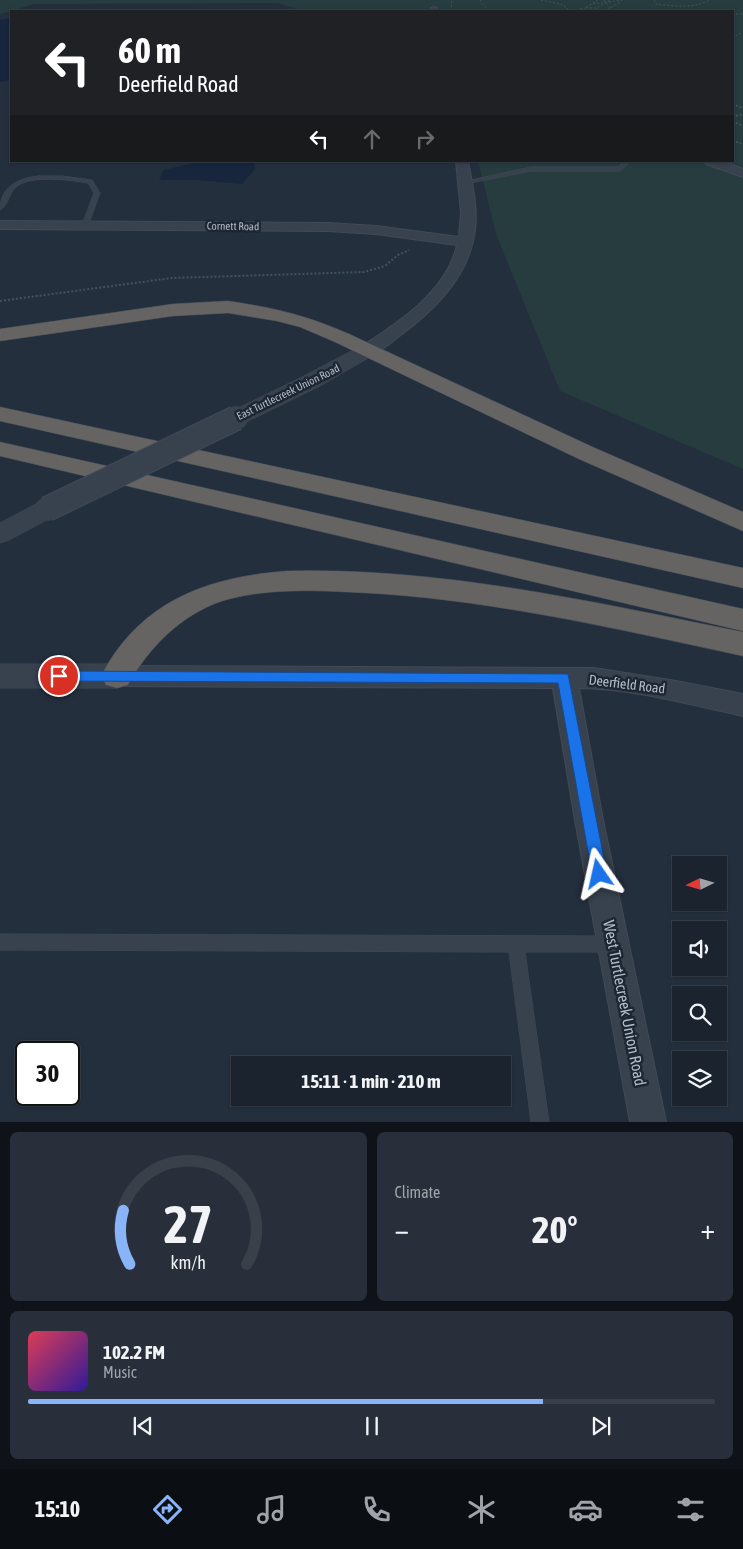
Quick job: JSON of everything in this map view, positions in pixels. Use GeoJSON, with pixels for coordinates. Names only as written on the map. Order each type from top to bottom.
{"type":"FeatureCollection","features":[{"type":"Feature","properties":{"kind":"highway"},"geometry":{"type":"LineString","coordinates":[[0,335],[173,310],[228,307],[279,315],[307,324],[368,350],[588,454],[743,522]]}},
{"type":"Feature","properties":{"kind":"highway"},"geometry":{"type":"LineString","coordinates":[[0,414],[743,578]]}},
{"type":"Feature","properties":{"kind":"highway"},"geometry":{"type":"LineString","coordinates":[[0,449],[743,620]]}},
{"type":"Feature","properties":{"kind":"highway"},"geometry":{"type":"LineString","coordinates":[[117,676],[136,646],[171,615],[184,607],[212,594],[228,590],[258,584],[290,581],[336,581],[445,589],[542,604],[743,644]]}},
{"type":"Feature","properties":{"kind":"street","name":"East Turtlecreek Union Road"},"geometry":{"type":"LineString","coordinates":[[0,534],[47,509],[312,381],[368,350],[411,320],[435,296],[458,263],[466,242],[468,215],[462,162]]}},
{"type":"Feature","properties":{"kind":"street"},"geometry":{"type":"LineString","coordinates":[[713,162],[743,173]]}},
{"type":"Feature","properties":{"kind":"street","name":"Cornett Road"},"geometry":{"type":"LineString","coordinates":[[0,225],[328,227],[394,232],[466,242]]}},
{"type":"Feature","properties":{"kind":"street","name":"Deerfield Road"},"geometry":{"type":"LineString","coordinates":[[0,676],[594,678],[676,690],[743,704]]}},
{"type":"Feature","properties":{"kind":"street","name":"West Turtlecreek Union Road"},"geometry":{"type":"LineString","coordinates":[[564,678],[648,1122]]}},
{"type":"Feature","properties":{"kind":"lane"},"geometry":{"type":"LineString","coordinates":[[465,182],[531,169],[620,168],[627,162]]}},
{"type":"Feature","properties":{"kind":"lane"},"geometry":{"type":"LineString","coordinates":[[0,208],[14,184],[24,180],[85,180],[90,181],[97,193],[86,225]]}},
{"type":"Feature","properties":{"kind":"lane"},"geometry":{"type":"LineString","coordinates":[[0,942],[613,944]]}},
{"type":"Feature","properties":{"kind":"lane"},"geometry":{"type":"LineString","coordinates":[[516,944],[540,1122]]}},
{"type":"Feature","properties":{"kind":"path"},"geometry":{"type":"LineString","coordinates":[[480,0],[488,10]]}},
{"type":"Feature","properties":{"kind":"path"},"geometry":{"type":"LineString","coordinates":[[541,0],[561,4],[571,10],[585,8],[598,0]]}},
{"type":"Feature","properties":{"kind":"path"},"geometry":{"type":"LineString","coordinates":[[604,0],[610,8]]}},
{"type":"Feature","properties":{"kind":"path"},"geometry":{"type":"LineString","coordinates":[[585,8],[597,8],[610,0]]}},
{"type":"Feature","properties":{"kind":"path"},"geometry":{"type":"LineString","coordinates":[[590,5],[623,0]]}},
{"type":"Feature","properties":{"kind":"path"},"geometry":{"type":"LineString","coordinates":[[604,10],[623,0]]}},
{"type":"Feature","properties":{"kind":"path"},"geometry":{"type":"LineString","coordinates":[[654,0],[656,4],[669,5],[702,4],[708,0]]}},
{"type":"Feature","properties":{"kind":"green space"},"geometry":{"type":"Polygon","coordinates":[[[0,0],[743,0],[743,469],[560,391],[496,234],[478,162],[734,162],[734,10],[299,10],[279,3],[34,4],[0,14],[0,0]]]}},
{"type":"Feature","properties":{"kind":"water"},"geometry":{"type":"Polygon","coordinates":[[[10,18],[10,80],[0,82],[0,20],[10,18]]]}},
{"type":"Feature","properties":{"kind":"water"},"geometry":{"type":"Polygon","coordinates":[[[198,162],[254,162],[255,169],[242,184],[195,180],[159,180],[164,170],[198,162]]]}},
{"type":"Feature","properties":{"kind":"route"},"geometry":{"type":"LineString","coordinates":[[59,676],[564,678],[599,874]]}}]}
